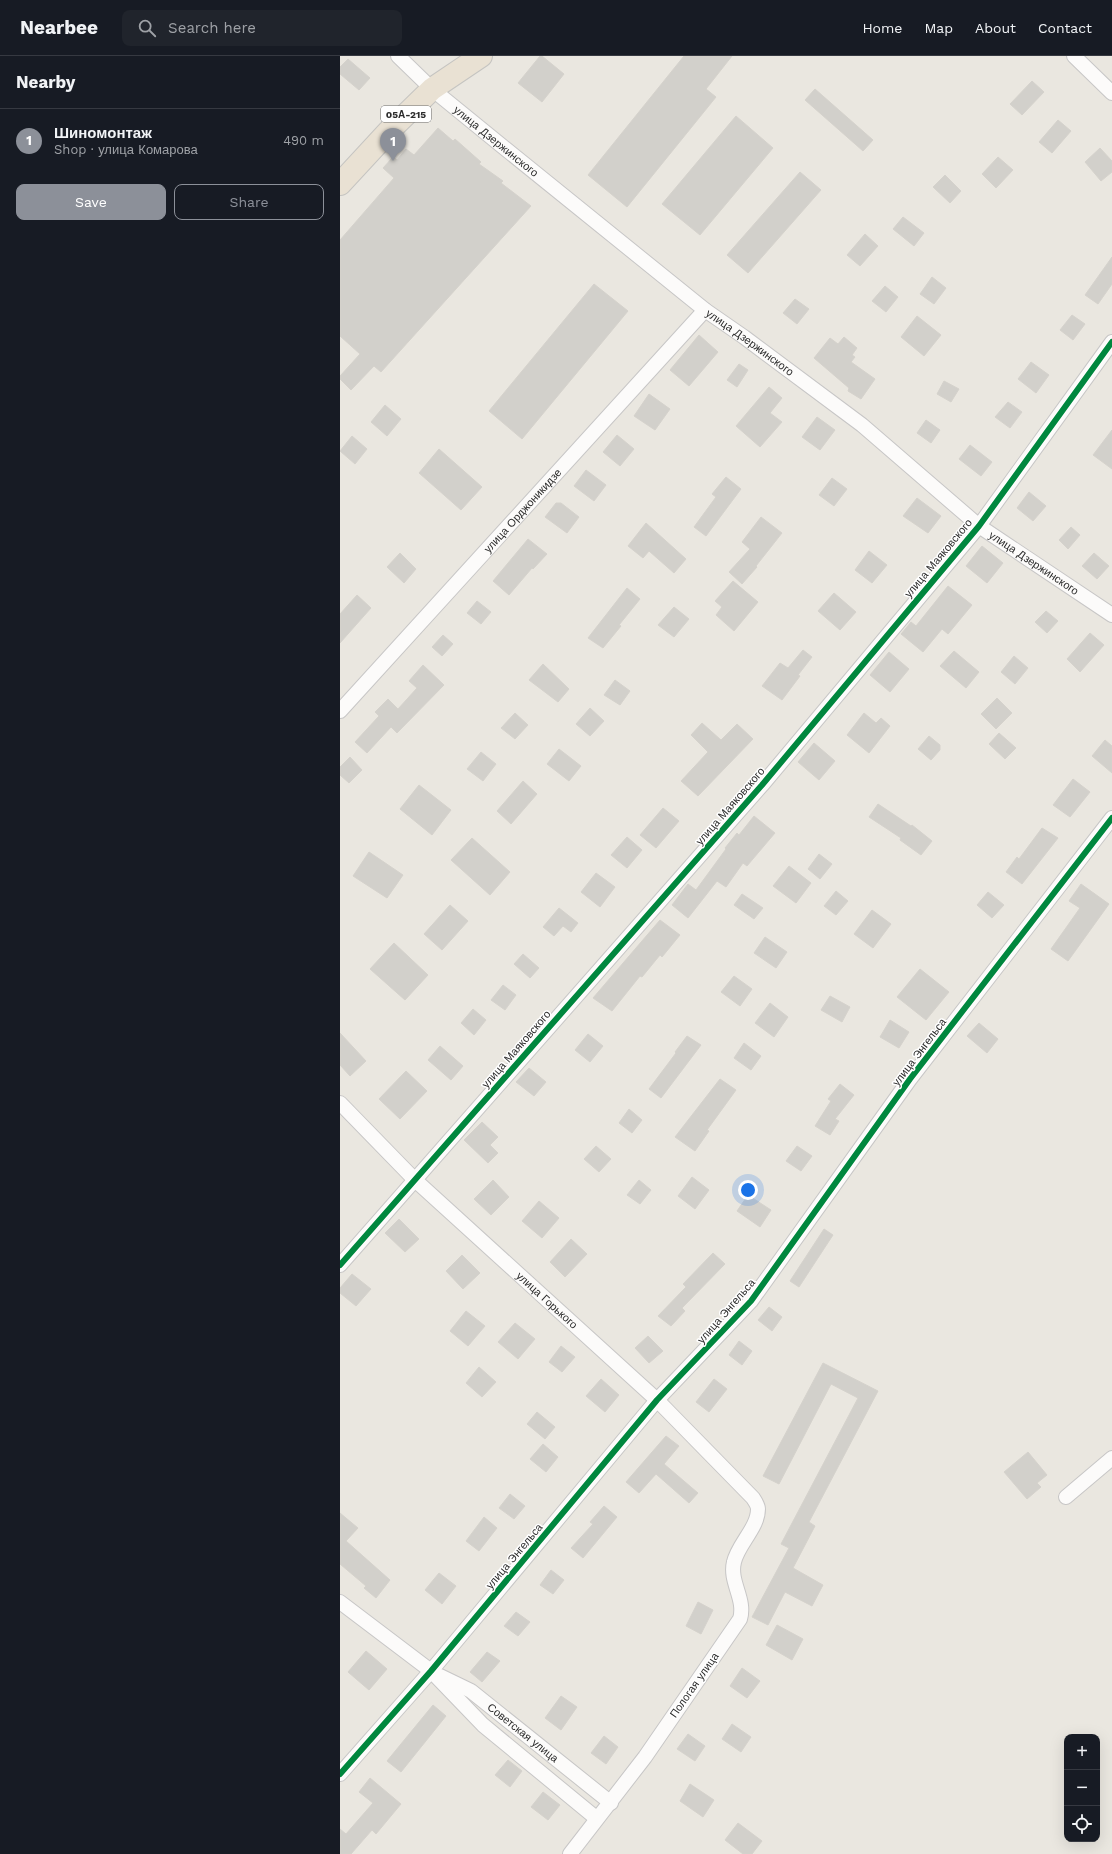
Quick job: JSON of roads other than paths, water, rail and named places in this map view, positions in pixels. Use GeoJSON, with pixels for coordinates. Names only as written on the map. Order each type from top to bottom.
{"type":"FeatureCollection","features":[{"type":"Feature","properties":{"kind":"highway","name":"05А-215"},"geometry":{"type":"LineString","coordinates":[[340,184],[389,131],[432,89],[481,56]]}},
{"type":"Feature","properties":{"kind":"street","name":"улица Дзержинского"},"geometry":{"type":"LineString","coordinates":[[398,56],[432,89],[705,310],[744,337],[862,425],[979,526],[1112,615]]}},
{"type":"Feature","properties":{"kind":"street"},"geometry":{"type":"LineString","coordinates":[[1074,56],[1112,93]]}},
{"type":"Feature","properties":{"kind":"street","name":"улица Орджоникидзе"},"geometry":{"type":"LineString","coordinates":[[340,711],[705,310]]}},
{"type":"Feature","properties":{"kind":"street","name":"улица Маяковского"},"geometry":{"type":"LineString","coordinates":[[340,1265],[762,785],[979,526],[1112,342]]}},
{"type":"Feature","properties":{"kind":"street","name":"улица Энгельса"},"geometry":{"type":"LineString","coordinates":[[340,1774],[431,1672],[657,1400],[751,1300],[910,1080],[1112,818]]}},
{"type":"Feature","properties":{"kind":"street","name":"улица Горького"},"geometry":{"type":"LineString","coordinates":[[340,1102],[415,1180],[657,1400],[753,1498]]}},
{"type":"Feature","properties":{"kind":"street"},"geometry":{"type":"LineString","coordinates":[[1066,1497],[1112,1458]]}},
{"type":"Feature","properties":{"kind":"street","name":"Пологая улица"},"geometry":{"type":"LineString","coordinates":[[570,1854],[596,1818],[611,1803],[650,1750],[740,1619],[742,1603],[734,1574],[734,1563],[756,1519],[758,1508],[753,1498]]}},
{"type":"Feature","properties":{"kind":"street","name":"Советская улица"},"geometry":{"type":"LineString","coordinates":[[340,1602],[431,1672],[483,1725],[596,1818]]}},
{"type":"Feature","properties":{"kind":"street","name":"Советская улица"},"geometry":{"type":"LineString","coordinates":[[431,1672],[471,1691],[611,1803]]}},
{"type":"Feature","properties":{"kind":"place","name":"Шиномонтаж"},"geometry":{"type":"Point","coordinates":[393,161]}}]}
